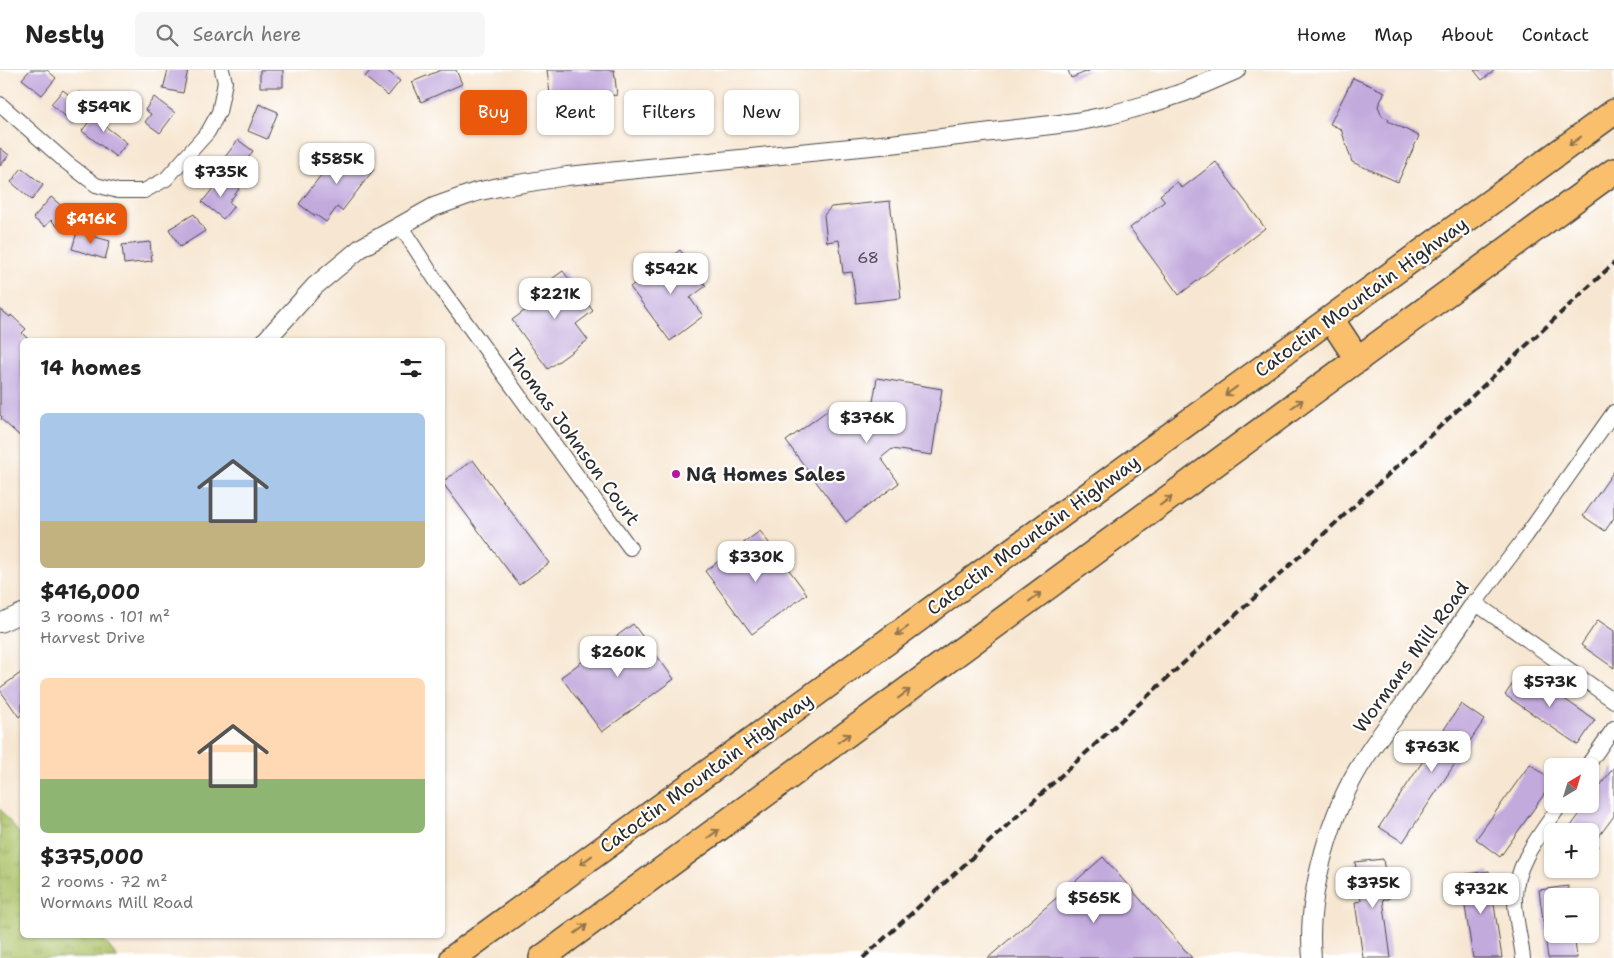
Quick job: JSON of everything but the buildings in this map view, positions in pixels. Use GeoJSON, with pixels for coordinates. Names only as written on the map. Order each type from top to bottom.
{"type":"FeatureCollection","features":[{"type":"Feature","properties":{"kind":"highway","name":"Catoctin Mountain Highway"},"geometry":{"type":"LineString","coordinates":[[453,958],[1614,112]]}},
{"type":"Feature","properties":{"kind":"highway"},"geometry":{"type":"LineString","coordinates":[[542,958],[1614,171]]}},
{"type":"Feature","properties":{"kind":"highway"},"geometry":{"type":"LineString","coordinates":[[1331,319],[1358,360]]}},
{"type":"Feature","properties":{"kind":"street"},"geometry":{"type":"LineString","coordinates":[[0,104],[67,163],[96,185],[118,191],[144,191],[166,179],[208,132],[218,112],[226,82],[222,70]]}},
{"type":"Feature","properties":{"kind":"street"},"geometry":{"type":"LineString","coordinates":[[268,338],[315,286],[362,247],[434,207],[492,188],[528,182],[739,158],[1076,122],[1110,115],[1176,95],[1236,70]]}},
{"type":"Feature","properties":{"kind":"street","name":"Thomas Johnson Court"},"geometry":{"type":"LineString","coordinates":[[400,226],[440,287],[630,548]]}},
{"type":"Feature","properties":{"kind":"street","name":"Wormans Mill Road"},"geometry":{"type":"LineString","coordinates":[[1312,958],[1313,906],[1317,879],[1334,820],[1345,794],[1366,756],[1614,412]]}},
{"type":"Feature","properties":{"kind":"street"},"geometry":{"type":"LineString","coordinates":[[1475,603],[1614,701]]}},
{"type":"Feature","properties":{"kind":"street"},"geometry":{"type":"LineString","coordinates":[[0,623],[20,614]]}},
{"type":"Feature","properties":{"kind":"street"},"geometry":{"type":"LineString","coordinates":[[1593,758],[1614,728]]}},
{"type":"Feature","properties":{"kind":"street"},"geometry":{"type":"LineString","coordinates":[[1523,958],[1515,900],[1517,879],[1535,842],[1555,813]]}},
{"type":"Feature","properties":{"kind":"green space"},"geometry":{"type":"Polygon","coordinates":[[[0,809],[20,834],[20,938],[102,938],[118,958],[0,958],[0,809]]]}},
{"type":"Feature","properties":{"kind":"railway"},"geometry":{"type":"LineString","coordinates":[[863,958],[1415,450],[1614,263]]}},
{"type":"Feature","properties":{"kind":"place","name":"NG Homes Sales"},"geometry":{"type":"Point","coordinates":[676,474]}}]}
